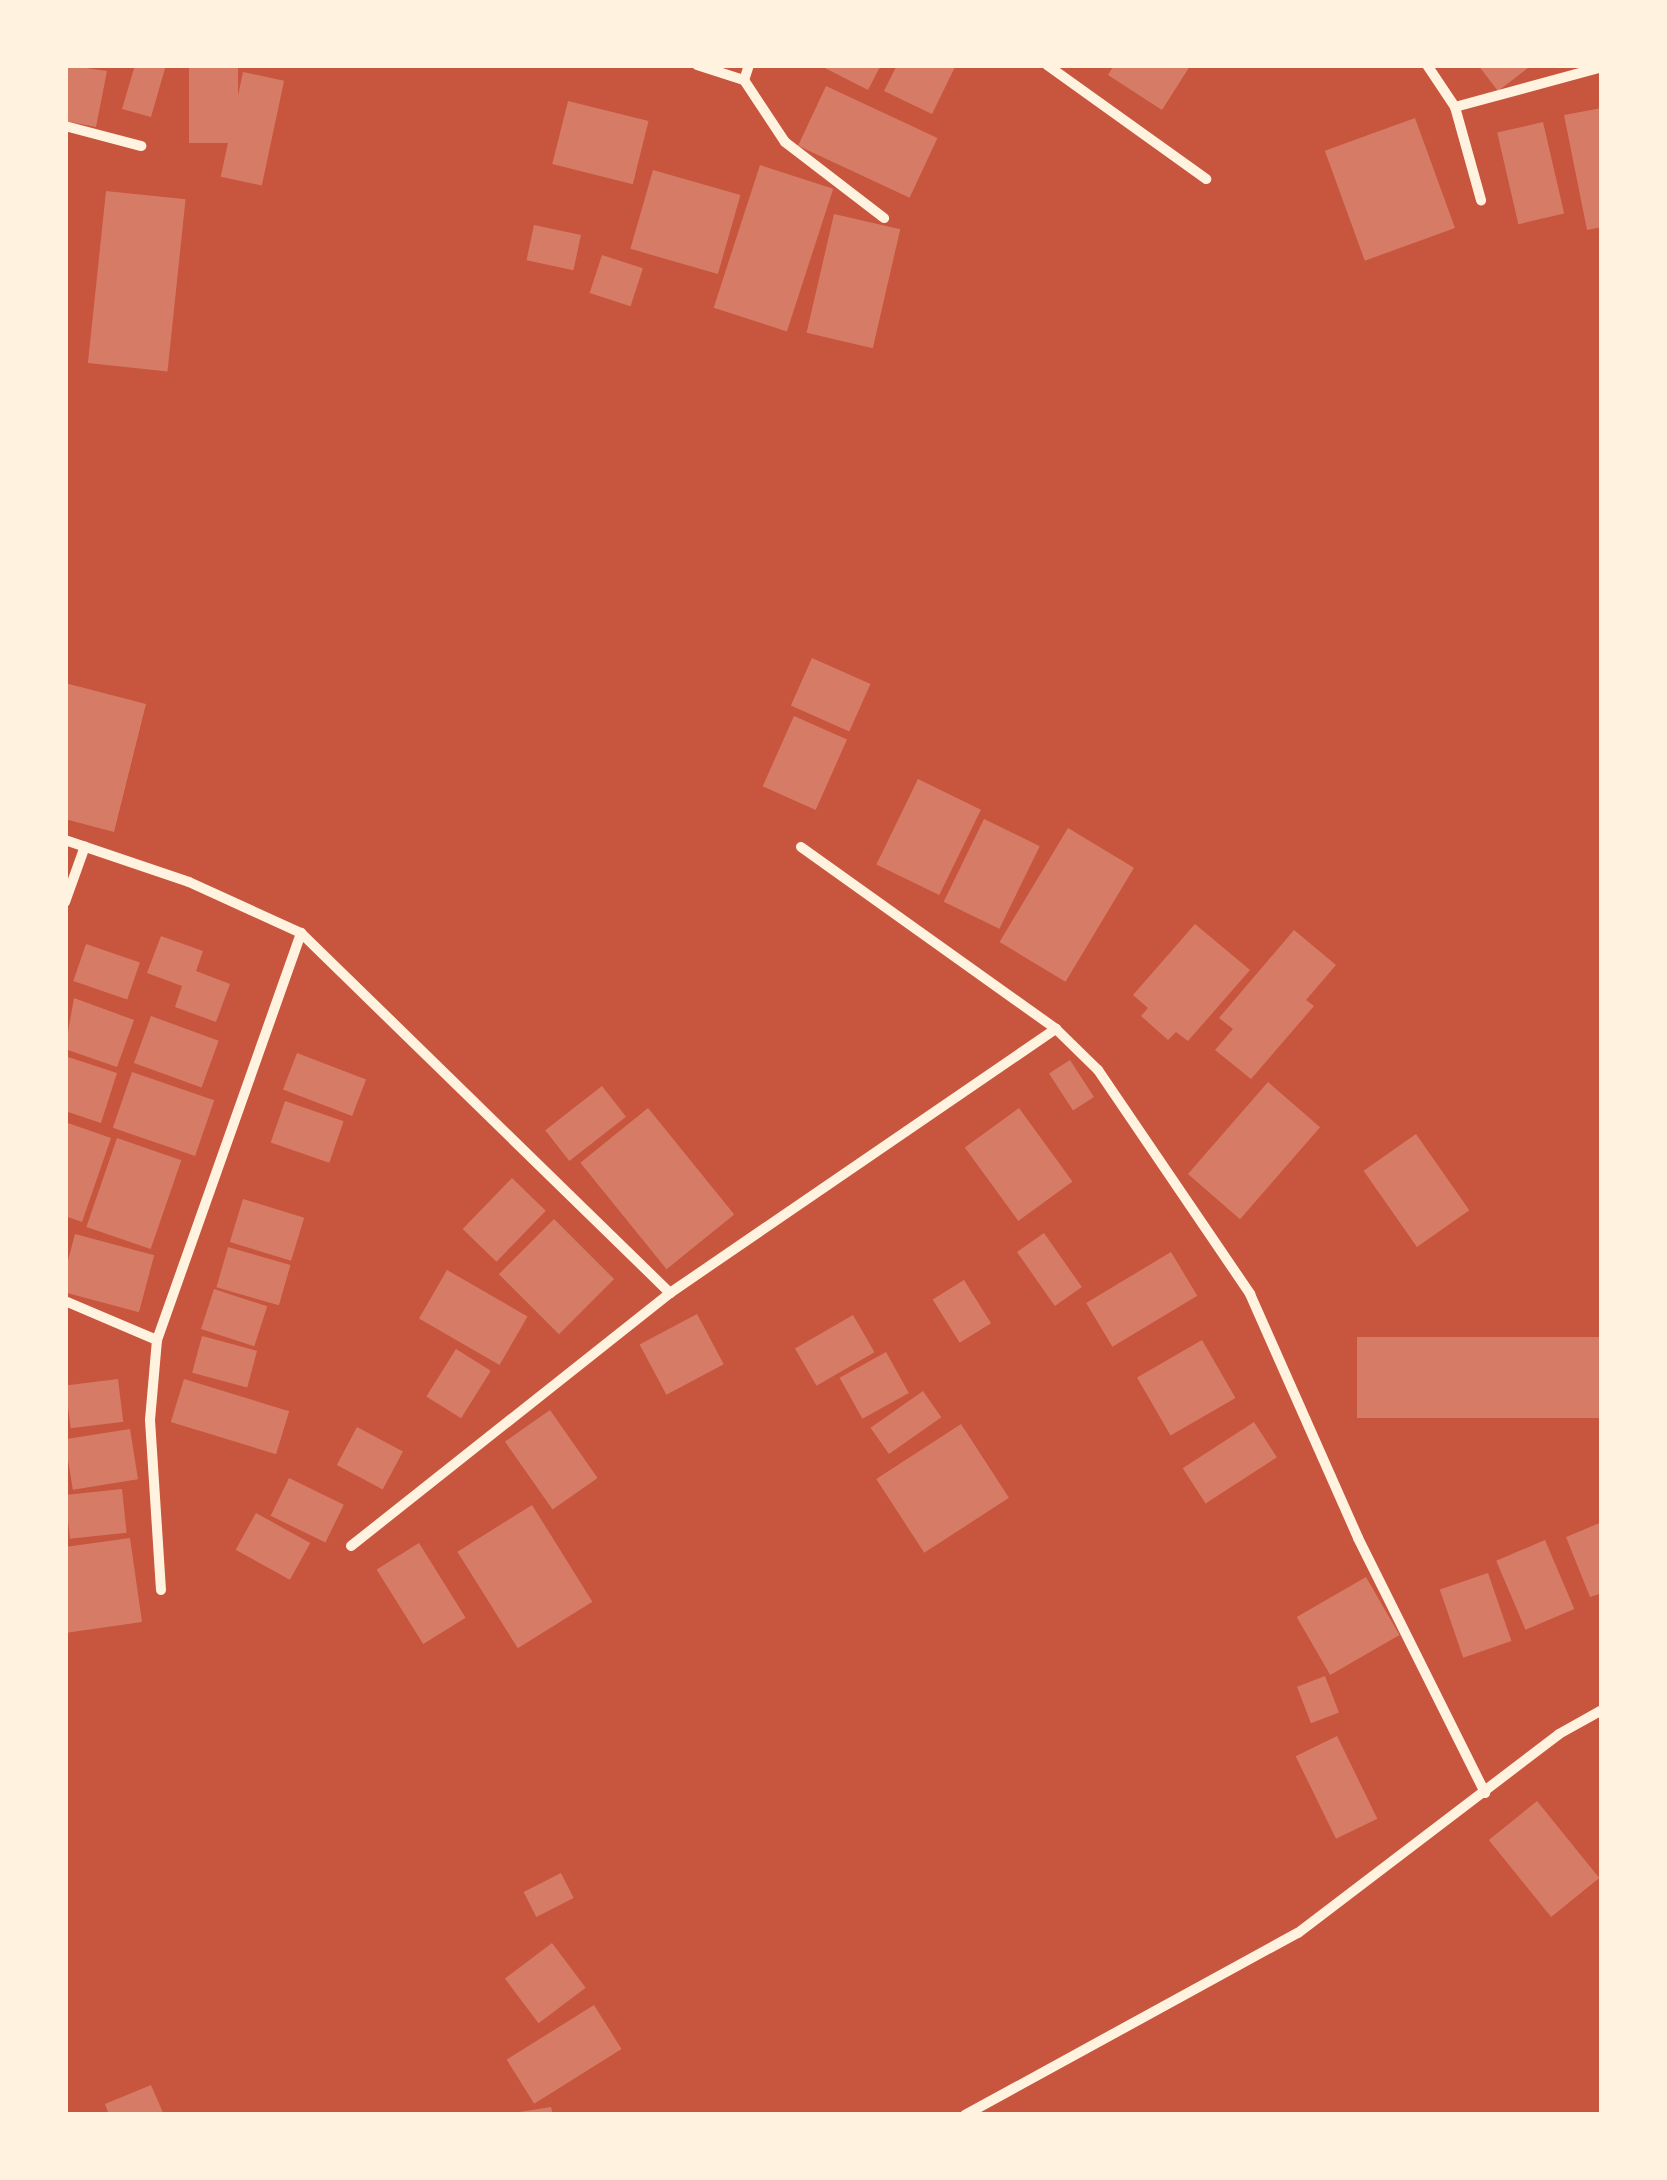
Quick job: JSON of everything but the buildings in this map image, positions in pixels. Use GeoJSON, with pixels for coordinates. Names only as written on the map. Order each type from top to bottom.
{"type":"FeatureCollection","features":[{"type":"Feature","properties":{"kind":"street"},"geometry":{"type":"LineString","coordinates":[[697,65],[744,80],[785,142],[884,218]]}},
{"type":"Feature","properties":{"kind":"street"},"geometry":{"type":"LineString","coordinates":[[744,80],[749,65]]}},
{"type":"Feature","properties":{"kind":"street"},"geometry":{"type":"LineString","coordinates":[[1047,65],[1206,180]]}},
{"type":"Feature","properties":{"kind":"street"},"geometry":{"type":"LineString","coordinates":[[1427,65],[1455,107],[1481,200]]}},
{"type":"Feature","properties":{"kind":"street"},"geometry":{"type":"LineString","coordinates":[[1455,107],[1602,67]]}},
{"type":"Feature","properties":{"kind":"street"},"geometry":{"type":"LineString","coordinates":[[65,126],[141,146]]}},
{"type":"Feature","properties":{"kind":"street"},"geometry":{"type":"LineString","coordinates":[[65,840],[189,882],[301,933],[670,1293]]}},
{"type":"Feature","properties":{"kind":"street"},"geometry":{"type":"LineString","coordinates":[[65,902],[85,846]]}},
{"type":"Feature","properties":{"kind":"street"},"geometry":{"type":"LineString","coordinates":[[802,847],[1056,1029],[1098,1070],[1250,1294],[1358,1538],[1485,1793]]}},
{"type":"Feature","properties":{"kind":"street"},"geometry":{"type":"LineString","coordinates":[[161,1590],[150,1420],[157,1340],[301,933]]}},
{"type":"Feature","properties":{"kind":"street"},"geometry":{"type":"LineString","coordinates":[[351,1546],[670,1293],[1056,1029]]}},
{"type":"Feature","properties":{"kind":"street"},"geometry":{"type":"LineString","coordinates":[[65,1301],[157,1340]]}},
{"type":"Feature","properties":{"kind":"street"},"geometry":{"type":"LineString","coordinates":[[965,2115],[1298,1933],[1559,1734],[1602,1710]]}}]}
